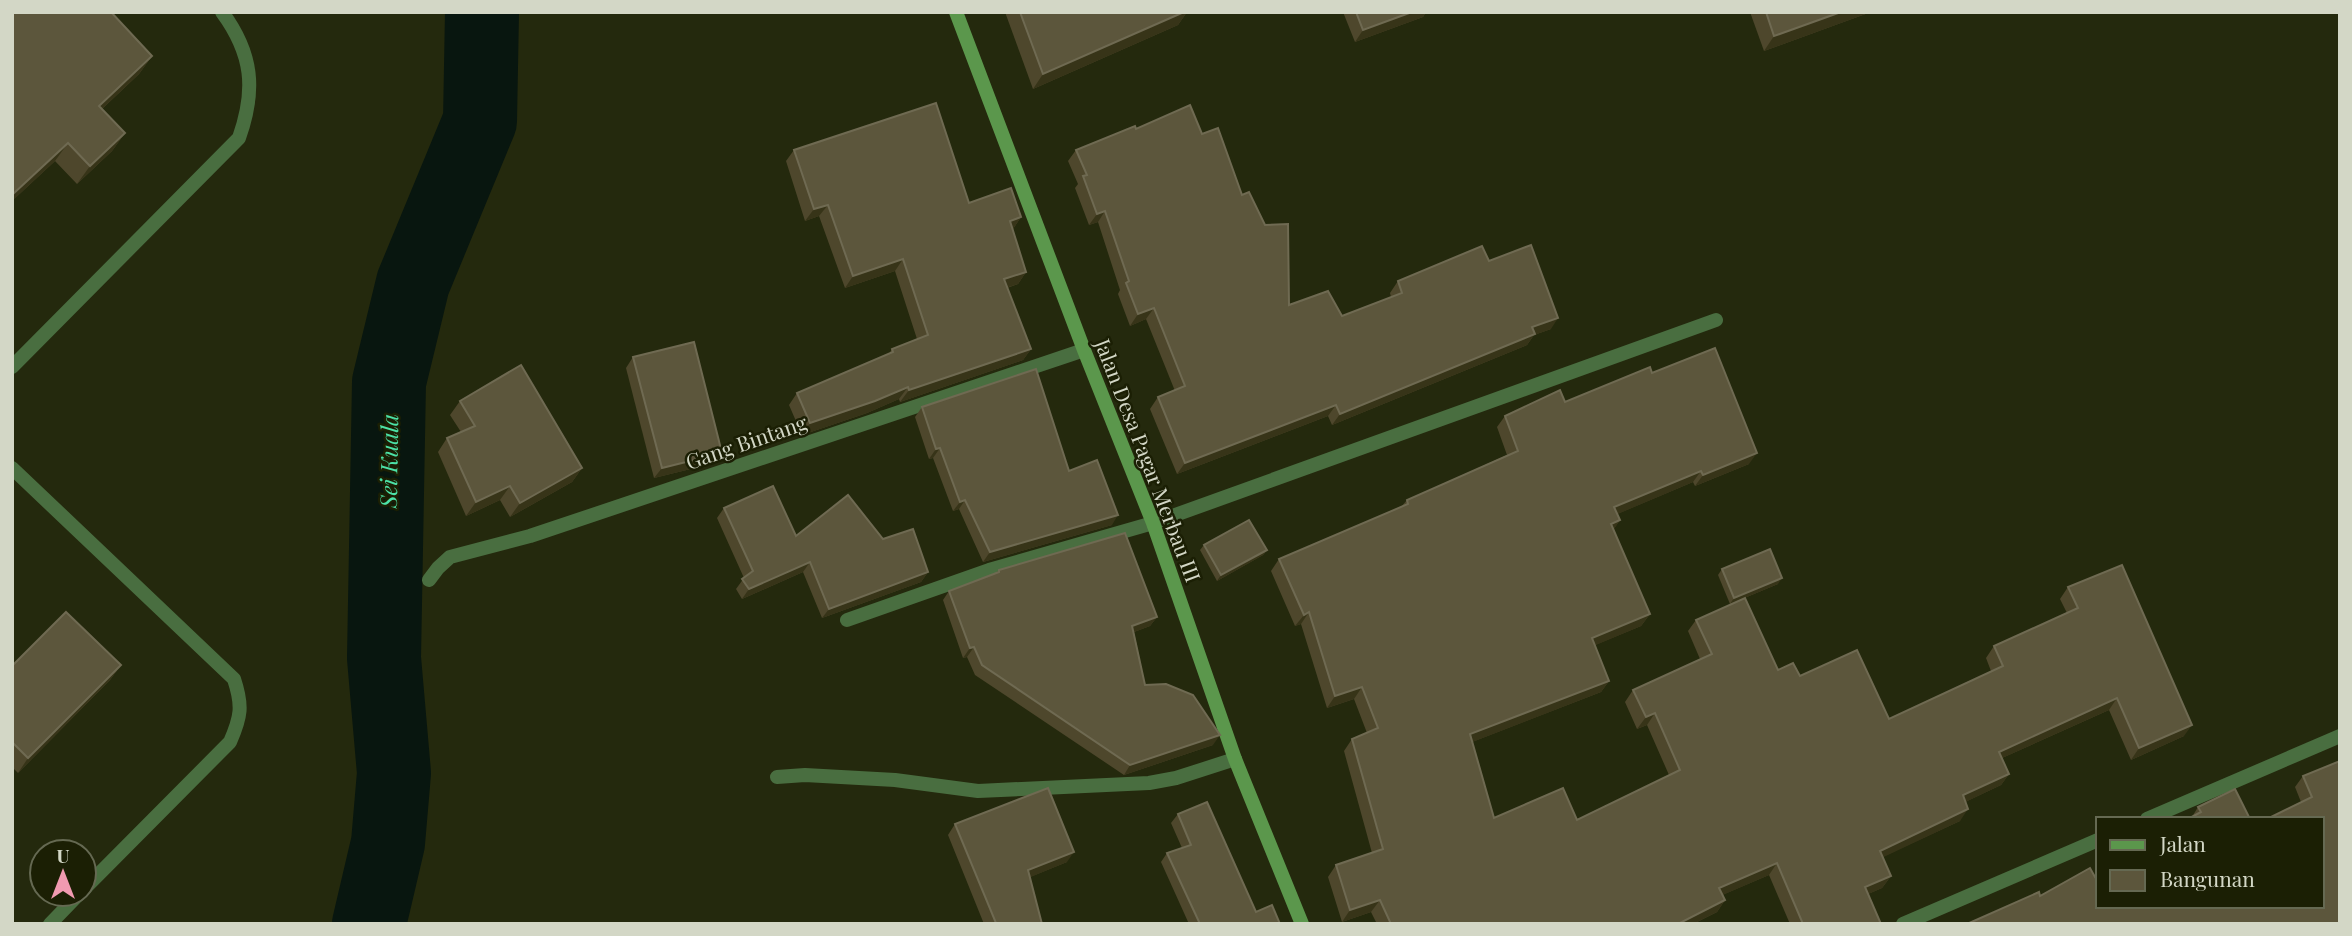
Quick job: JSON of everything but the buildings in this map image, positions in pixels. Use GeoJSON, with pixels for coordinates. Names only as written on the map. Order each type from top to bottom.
{"type":"FeatureCollection","features":[{"type":"Feature","properties":{"kind":"street"},"geometry":{"type":"LineString","coordinates":[[12,367],[239,138],[249,109],[248,65],[235,29],[222,12]]}},
{"type":"Feature","properties":{"kind":"street","name":"Jalan Desa Pagar Merbau III"},"geometry":{"type":"LineString","coordinates":[[956,12],[1084,350],[1153,523],[1235,758],[1302,924]]}},
{"type":"Feature","properties":{"kind":"street"},"geometry":{"type":"LineString","coordinates":[[847,620],[989,570],[1153,523],[1716,320]]}},
{"type":"Feature","properties":{"kind":"street","name":"Gang Bintang"},"geometry":{"type":"LineString","coordinates":[[429,580],[450,558],[530,536],[1084,350]]}},
{"type":"Feature","properties":{"kind":"street"},"geometry":{"type":"LineString","coordinates":[[12,468],[234,680],[241,700],[240,721],[230,742],[98,875]]}},
{"type":"Feature","properties":{"kind":"street"},"geometry":{"type":"LineString","coordinates":[[2152,817],[2340,736]]}},
{"type":"Feature","properties":{"kind":"street"},"geometry":{"type":"LineString","coordinates":[[777,777],[805,775],[895,780],[978,791],[1149,783],[1176,778],[1235,758]]}},
{"type":"Feature","properties":{"kind":"street"},"geometry":{"type":"LineString","coordinates":[[1903,924],[2096,841]]}},
{"type":"Feature","properties":{"kind":"street"},"geometry":{"type":"LineString","coordinates":[[50,924],[65,908]]}},
{"type":"Feature","properties":{"kind":"waterway","name":"Sei Kuala"},"geometry":{"type":"LineString","coordinates":[[369,924],[388,843],[394,773],[384,658],[389,382],[413,283],[480,121],[482,12]]}}]}
